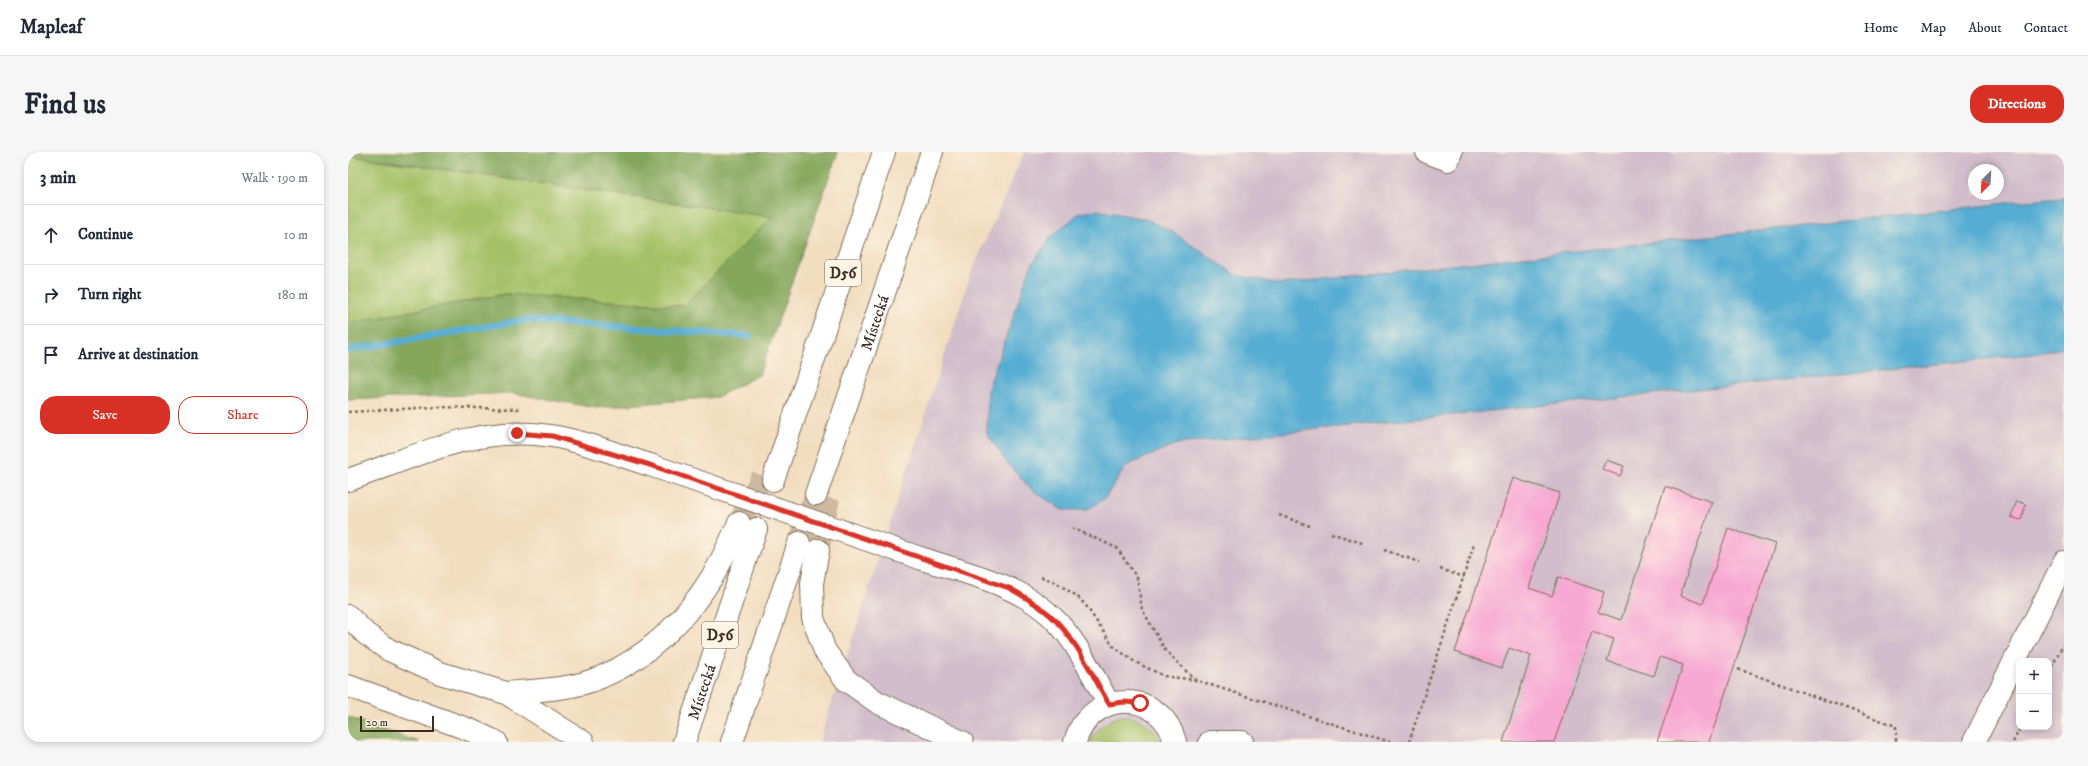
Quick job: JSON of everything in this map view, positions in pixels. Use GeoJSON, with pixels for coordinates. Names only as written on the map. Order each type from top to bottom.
{"type":"FeatureCollection","features":[{"type":"Feature","properties":{"kind":"main road","name":"D56"},"geometry":{"type":"LineString","coordinates":[[767,478],[801,394],[884,152]]}},
{"type":"Feature","properties":{"kind":"main road","name":"Místecká"},"geometry":{"type":"LineString","coordinates":[[822,496],[852,386],[932,152]]}},
{"type":"Feature","properties":{"kind":"main road"},"geometry":{"type":"LineString","coordinates":[[1427,152],[1448,160],[1451,152]]}},
{"type":"Feature","properties":{"kind":"main road"},"geometry":{"type":"LineString","coordinates":[[348,480],[450,443],[483,436],[517,433],[552,436],[650,465],[1009,588],[1032,600],[1051,616],[1068,636],[1109,704]]}},
{"type":"Feature","properties":{"kind":"main road","name":"Místecká"},"geometry":{"type":"LineString","coordinates":[[506,693],[569,686],[601,678],[629,662],[655,644],[678,622],[698,599],[714,573],[748,526],[684,742]]}},
{"type":"Feature","properties":{"kind":"main road"},"geometry":{"type":"LineString","coordinates":[[732,742],[809,546],[813,618],[824,651],[846,680],[878,702],[962,742]]}},
{"type":"Feature","properties":{"kind":"main road"},"geometry":{"type":"LineString","coordinates":[[1974,742],[2064,562]]}},
{"type":"Feature","properties":{"kind":"main road"},"geometry":{"type":"LineString","coordinates":[[348,616],[366,634],[389,650],[440,673],[506,693],[583,742]]}},
{"type":"Feature","properties":{"kind":"main road"},"geometry":{"type":"LineString","coordinates":[[348,686],[470,730],[496,742]]}},
{"type":"Feature","properties":{"kind":"main road"},"geometry":{"type":"LineString","coordinates":[[1075,742],[1078,731],[1086,719],[1097,710],[1109,704],[1124,702],[1140,703],[1153,710],[1165,720],[1173,732],[1175,742]]}},
{"type":"Feature","properties":{"kind":"main road"},"geometry":{"type":"LineString","coordinates":[[1210,742],[1242,742]]}},
{"type":"Feature","properties":{"kind":"path"},"geometry":{"type":"LineString","coordinates":[[1279,515],[1313,527]]}},
{"type":"Feature","properties":{"kind":"path"},"geometry":{"type":"LineString","coordinates":[[1072,528],[1117,548],[1137,578],[1142,609],[1165,650],[1194,680],[1390,742]]}},
{"type":"Feature","properties":{"kind":"path"},"geometry":{"type":"LineString","coordinates":[[1331,533],[1366,544]]}},
{"type":"Feature","properties":{"kind":"path"},"geometry":{"type":"LineString","coordinates":[[1408,742],[1474,545]]}},
{"type":"Feature","properties":{"kind":"path"},"geometry":{"type":"LineString","coordinates":[[1384,550],[1419,562]]}},
{"type":"Feature","properties":{"kind":"path"},"geometry":{"type":"LineString","coordinates":[[1440,569],[1464,577]]}},
{"type":"Feature","properties":{"kind":"path"},"geometry":{"type":"LineString","coordinates":[[2052,666],[2064,643]]}},
{"type":"Feature","properties":{"kind":"path"},"geometry":{"type":"LineString","coordinates":[[1738,669],[1896,726],[1896,742]]}},
{"type":"Feature","properties":{"kind":"path"},"geometry":{"type":"LineString","coordinates":[[2013,742],[2019,730]]}},
{"type":"Feature","properties":{"kind":"shaded area"},"geometry":{"type":"Polygon","coordinates":[[[1024,152],[2064,152],[2064,742],[819,742],[970,276],[1024,152]]]}},
{"type":"Feature","properties":{"kind":"green space"},"geometry":{"type":"Polygon","coordinates":[[[348,152],[838,152],[759,375],[717,397],[596,408],[512,393],[348,400],[348,323],[505,294],[683,306],[772,217],[352,156],[348,152]]]}},
{"type":"Feature","properties":{"kind":"green space"},"geometry":{"type":"Polygon","coordinates":[[[348,153],[352,156],[772,217],[683,306],[505,294],[348,323],[348,153]]]}},
{"type":"Feature","properties":{"kind":"green space"},"geometry":{"type":"Polygon","coordinates":[[[1122,716],[1146,723],[1154,731],[1160,742],[1090,742],[1099,728],[1122,716]]]}},
{"type":"Feature","properties":{"kind":"green space"},"geometry":{"type":"Polygon","coordinates":[[[348,717],[419,742],[348,742],[348,717]]]}},
{"type":"Feature","properties":{"kind":"water"},"geometry":{"type":"Polygon","coordinates":[[[2064,198],[2064,348],[2032,354],[1176,444],[1126,466],[1105,498],[1087,510],[1062,510],[1031,489],[1005,460],[987,433],[988,389],[1030,268],[1050,238],[1078,214],[1096,210],[1146,219],[1172,232],[1236,275],[1281,284],[2024,201],[2064,198]]]}},
{"type":"Feature","properties":{"kind":"building"},"geometry":{"type":"Polygon","coordinates":[[[1606,460],[1624,466],[1620,476],[1602,469],[1606,460]]]}},
{"type":"Feature","properties":{"kind":"building"},"geometry":{"type":"Polygon","coordinates":[[[1513,478],[1560,493],[1529,588],[1552,596],[1558,577],[1604,592],[1598,612],[1621,620],[1665,486],[1712,502],[1680,596],[1703,604],[1728,528],[1775,544],[1709,742],[1657,742],[1683,665],[1660,657],[1654,676],[1607,661],[1614,639],[1592,632],[1554,742],[1503,742],[1531,656],[1509,648],[1502,668],[1455,652],[1513,478]]]}},
{"type":"Feature","properties":{"kind":"building"},"geometry":{"type":"Polygon","coordinates":[[[2017,501],[2026,504],[2021,520],[2011,517],[2017,501]]]}},
{"type":"Feature","properties":{"kind":"waterway"},"geometry":{"type":"LineString","coordinates":[[348,350],[525,320],[749,336]]}},
{"type":"Feature","properties":{"kind":"tunnel"},"geometry":{"type":"LineString","coordinates":[[739,523],[762,476]]}},
{"type":"Feature","properties":{"kind":"tunnel"},"geometry":{"type":"LineString","coordinates":[[799,543],[816,494]]}},
{"type":"Feature","properties":{"kind":"tunnel"},"geometry":{"type":"LineString","coordinates":[[818,550],[829,498]]}},
{"type":"Feature","properties":{"kind":"route"},"geometry":{"type":"LineString","coordinates":[[517,433],[552,436],[650,465],[1009,588],[1032,600],[1051,616],[1068,636],[1109,704],[1124,702],[1140,703]]}}]}
